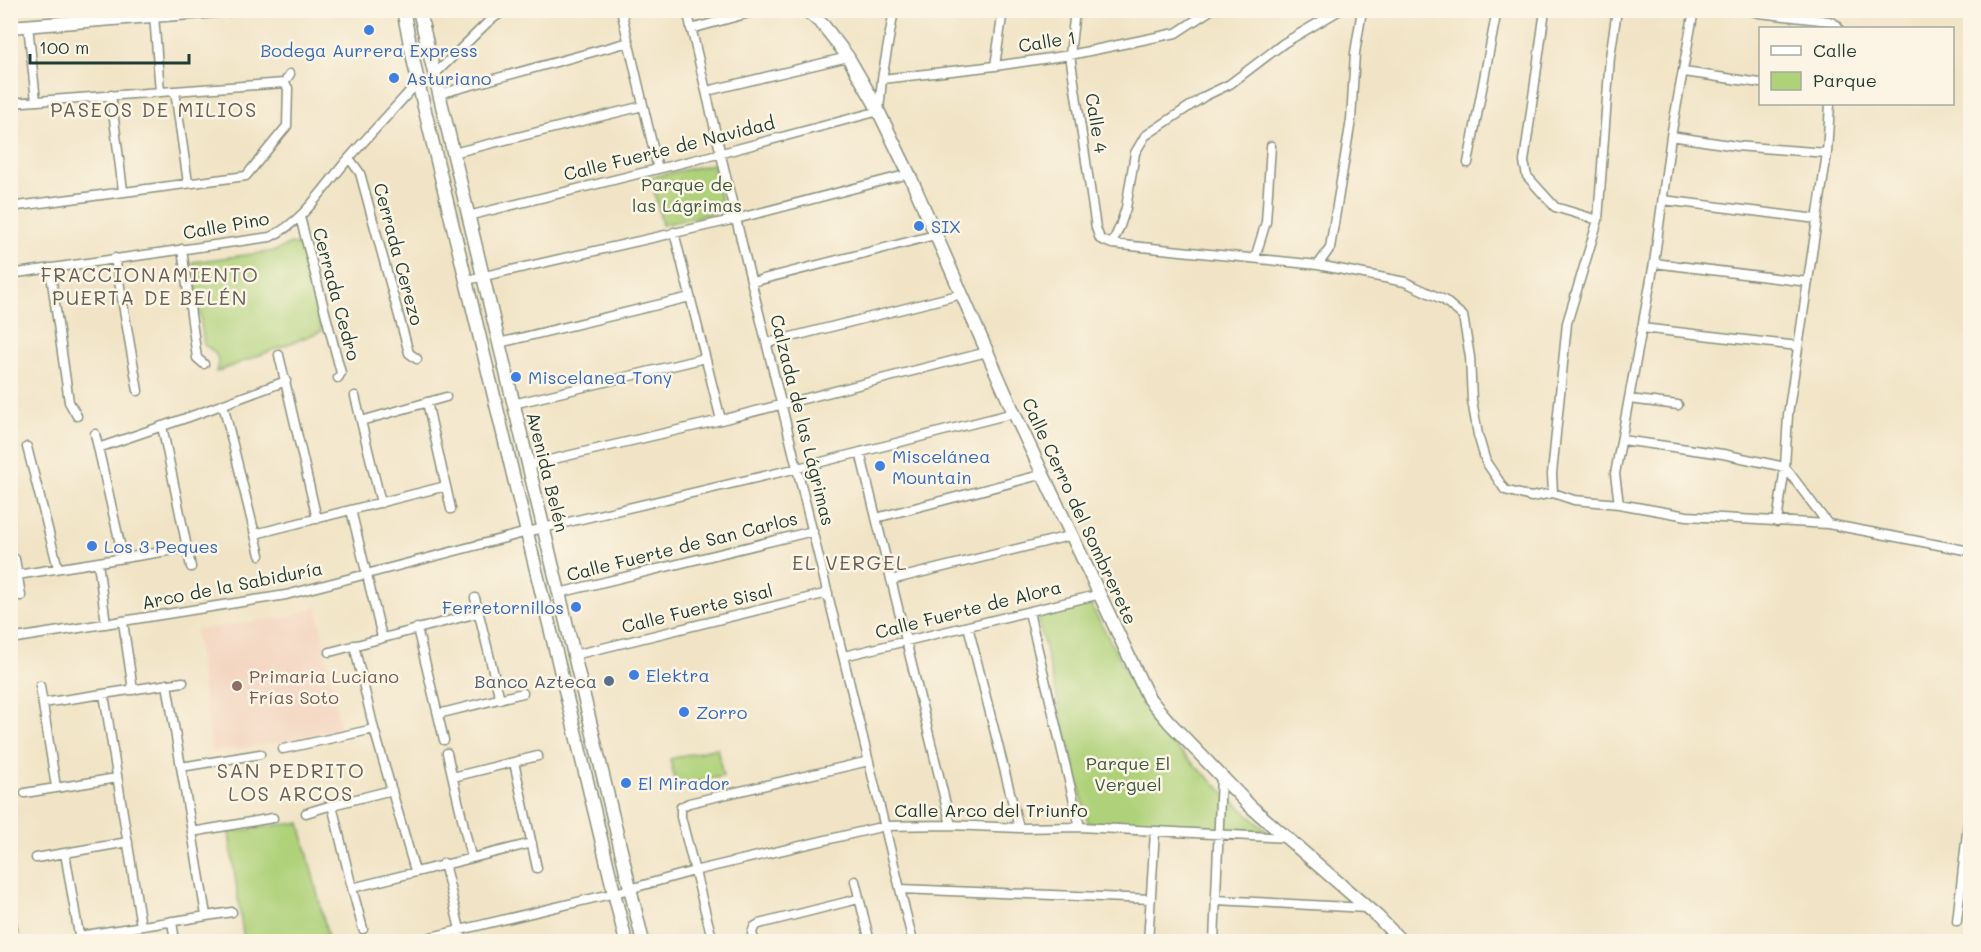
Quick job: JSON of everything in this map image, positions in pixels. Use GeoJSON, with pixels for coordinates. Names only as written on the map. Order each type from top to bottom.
{"type":"FeatureCollection","features":[{"type":"Feature","properties":{"kind":"main road"},"geometry":{"type":"LineString","coordinates":[[10,27],[229,10]]}},
{"type":"Feature","properties":{"kind":"main road","name":"Avenida Belén"},"geometry":{"type":"LineString","coordinates":[[403,10],[418,82],[626,942]]}},
{"type":"Feature","properties":{"kind":"main road","name":"Avenida Belén"},"geometry":{"type":"LineString","coordinates":[[419,10],[643,942]]}},
{"type":"Feature","properties":{"kind":"main road","name":"Calle Cerro del Sombrerete"},"geometry":{"type":"LineString","coordinates":[[806,10],[823,25],[848,57],[879,111],[1014,413],[1148,697],[1250,806],[1367,908],[1402,942]]}},
{"type":"Feature","properties":{"kind":"main road","name":"Calle Cerro del Sombrerete"},"geometry":{"type":"LineString","coordinates":[[817,10],[823,25]]}},
{"type":"Feature","properties":{"kind":"street"},"geometry":{"type":"LineString","coordinates":[[434,75],[488,22],[505,10]]}},
{"type":"Feature","properties":{"kind":"street"},"geometry":{"type":"LineString","coordinates":[[621,10],[658,169]]}},
{"type":"Feature","properties":{"kind":"street","name":"Calzada de las Lágrimas"},"geometry":{"type":"LineString","coordinates":[[687,10],[913,942]]}},
{"type":"Feature","properties":{"kind":"street"},"geometry":{"type":"LineString","coordinates":[[692,29],[760,10]]}},
{"type":"Feature","properties":{"kind":"street"},"geometry":{"type":"LineString","coordinates":[[879,111],[894,10]]}},
{"type":"Feature","properties":{"kind":"street"},"geometry":{"type":"LineString","coordinates":[[996,66],[1003,10]]}},
{"type":"Feature","properties":{"kind":"street","name":"Calle 4"},"geometry":{"type":"LineString","coordinates":[[1075,10],[1070,55],[1096,228],[1100,239],[1112,244]]}},
{"type":"Feature","properties":{"kind":"street","name":"Calle 1"},"geometry":{"type":"LineString","coordinates":[[882,79],[1070,55],[1176,33],[1211,10]]}},
{"type":"Feature","properties":{"kind":"street"},"geometry":{"type":"LineString","coordinates":[[1340,10],[1284,43],[1230,84],[1205,96],[1145,136],[1135,153],[1126,208],[1112,244],[1318,265],[1405,282],[1444,300],[1463,316],[1470,357],[1472,400],[1479,435],[1486,462],[1505,490],[1531,497],[1553,492],[1574,500],[1619,504],[1687,516],[1828,524],[1971,551]]}},
{"type":"Feature","properties":{"kind":"street"},"geometry":{"type":"LineString","coordinates":[[1318,265],[1330,248],[1351,120],[1355,53],[1362,10]]}},
{"type":"Feature","properties":{"kind":"street"},"geometry":{"type":"LineString","coordinates":[[1468,164],[1497,10]]}},
{"type":"Feature","properties":{"kind":"street"},"geometry":{"type":"LineString","coordinates":[[1545,10],[1524,162],[1527,176],[1555,207],[1598,220]]}},
{"type":"Feature","properties":{"kind":"street"},"geometry":{"type":"LineString","coordinates":[[1553,492],[1552,474],[1567,323],[1598,220],[1610,57],[1617,10]]}},
{"type":"Feature","properties":{"kind":"street"},"geometry":{"type":"LineString","coordinates":[[1619,504],[1615,474],[1654,263],[1671,136],[1694,10]]}},
{"type":"Feature","properties":{"kind":"street"},"geometry":{"type":"LineString","coordinates":[[1747,10],[1829,21],[1838,27]]}},
{"type":"Feature","properties":{"kind":"street"},"geometry":{"type":"LineString","coordinates":[[154,15],[160,92]]}},
{"type":"Feature","properties":{"kind":"street"},"geometry":{"type":"LineString","coordinates":[[28,25],[36,101]]}},
{"type":"Feature","properties":{"kind":"street"},"geometry":{"type":"LineString","coordinates":[[439,94],[629,42]]}},
{"type":"Feature","properties":{"kind":"street"},"geometry":{"type":"LineString","coordinates":[[707,91],[848,57]]}},
{"type":"Feature","properties":{"kind":"street"},"geometry":{"type":"LineString","coordinates":[[1684,72],[1759,83]]}},
{"type":"Feature","properties":{"kind":"street"},"geometry":{"type":"LineString","coordinates":[[285,83],[290,74]]}},
{"type":"Feature","properties":{"kind":"street","name":"Calle Pino"},"geometry":{"type":"LineString","coordinates":[[10,274],[270,237],[284,231],[300,217],[349,158],[418,82]]}},
{"type":"Feature","properties":{"kind":"street"},"geometry":{"type":"LineString","coordinates":[[10,103],[285,83]]}},
{"type":"Feature","properties":{"kind":"street"},"geometry":{"type":"LineString","coordinates":[[10,207],[241,177],[251,171],[287,126],[288,88],[285,83]]}},
{"type":"Feature","properties":{"kind":"street"},"geometry":{"type":"LineString","coordinates":[[175,91],[188,183]]}},
{"type":"Feature","properties":{"kind":"street"},"geometry":{"type":"LineString","coordinates":[[111,95],[123,191]]}},
{"type":"Feature","properties":{"kind":"street"},"geometry":{"type":"LineString","coordinates":[[1777,522],[1785,467],[1788,415],[1827,153],[1830,105]]}},
{"type":"Feature","properties":{"kind":"street"},"geometry":{"type":"LineString","coordinates":[[453,153],[643,106]]}},
{"type":"Feature","properties":{"kind":"street","name":"Calle Fuerte de Navidad"},"geometry":{"type":"LineString","coordinates":[[468,216],[722,153],[879,111]]}},
{"type":"Feature","properties":{"kind":"street"},"geometry":{"type":"LineString","coordinates":[[1671,136],[1736,146],[1827,153]]}},
{"type":"Feature","properties":{"kind":"street"},"geometry":{"type":"LineString","coordinates":[[1255,258],[1266,222],[1271,146]]}},
{"type":"Feature","properties":{"kind":"street","name":"Cerrada Cerezo"},"geometry":{"type":"LineString","coordinates":[[349,158],[360,173],[409,353],[417,358]]}},
{"type":"Feature","properties":{"kind":"street"},"geometry":{"type":"LineString","coordinates":[[467,280],[736,219],[909,174]]}},
{"type":"Feature","properties":{"kind":"street"},"geometry":{"type":"LineString","coordinates":[[1663,200],[1817,219]]}},
{"type":"Feature","properties":{"kind":"street","name":"Cerrada Cedro"},"geometry":{"type":"LineString","coordinates":[[300,217],[341,373],[338,378]]}},
{"type":"Feature","properties":{"kind":"street"},"geometry":{"type":"LineString","coordinates":[[674,232],[721,420]]}},
{"type":"Feature","properties":{"kind":"street"},"geometry":{"type":"LineString","coordinates":[[752,282],[935,235]]}},
{"type":"Feature","properties":{"kind":"street"},"geometry":{"type":"LineString","coordinates":[[182,249],[197,358],[204,364]]}},
{"type":"Feature","properties":{"kind":"street"},"geometry":{"type":"LineString","coordinates":[[115,258],[138,391]]}},
{"type":"Feature","properties":{"kind":"street"},"geometry":{"type":"LineString","coordinates":[[1654,263],[1808,282]]}},
{"type":"Feature","properties":{"kind":"street"},"geometry":{"type":"LineString","coordinates":[[50,268],[69,402],[77,416]]}},
{"type":"Feature","properties":{"kind":"street"},"geometry":{"type":"LineString","coordinates":[[767,343],[962,294]]}},
{"type":"Feature","properties":{"kind":"street"},"geometry":{"type":"LineString","coordinates":[[499,343],[690,297]]}},
{"type":"Feature","properties":{"kind":"street"},"geometry":{"type":"LineString","coordinates":[[1642,328],[1798,346]]}},
{"type":"Feature","properties":{"kind":"street"},"geometry":{"type":"LineString","coordinates":[[528,465],[782,405],[987,352]]}},
{"type":"Feature","properties":{"kind":"street"},"geometry":{"type":"LineString","coordinates":[[279,355],[317,519]]}},
{"type":"Feature","properties":{"kind":"street"},"geometry":{"type":"LineString","coordinates":[[513,404],[705,358]]}},
{"type":"Feature","properties":{"kind":"street"},"geometry":{"type":"LineString","coordinates":[[98,448],[286,381]]}},
{"type":"Feature","properties":{"kind":"street"},"geometry":{"type":"LineString","coordinates":[[355,396],[381,503]]}},
{"type":"Feature","properties":{"kind":"street"},"geometry":{"type":"LineString","coordinates":[[361,421],[446,397]]}},
{"type":"Feature","properties":{"kind":"street"},"geometry":{"type":"LineString","coordinates":[[1629,399],[1678,405]]}},
{"type":"Feature","properties":{"kind":"street"},"geometry":{"type":"LineString","coordinates":[[427,402],[451,509]]}},
{"type":"Feature","properties":{"kind":"street"},"geometry":{"type":"LineString","coordinates":[[223,404],[260,555]]}},
{"type":"Feature","properties":{"kind":"street","name":"Arco de la Sabiduría"},"geometry":{"type":"LineString","coordinates":[[10,639],[286,595],[543,528],[798,468],[1014,413]]}},
{"type":"Feature","properties":{"kind":"street"},"geometry":{"type":"LineString","coordinates":[[162,426],[191,567]]}},
{"type":"Feature","properties":{"kind":"street"},"geometry":{"type":"LineString","coordinates":[[94,435],[123,557]]}},
{"type":"Feature","properties":{"kind":"street"},"geometry":{"type":"LineString","coordinates":[[1622,440],[1723,454],[1785,467],[1828,524]]}},
{"type":"Feature","properties":{"kind":"street"},"geometry":{"type":"LineString","coordinates":[[27,447],[58,568]]}},
{"type":"Feature","properties":{"kind":"street"},"geometry":{"type":"LineString","coordinates":[[860,452],[951,825]]}},
{"type":"Feature","properties":{"kind":"street"},"geometry":{"type":"LineString","coordinates":[[876,518],[1044,474]]}},
{"type":"Feature","properties":{"kind":"street"},"geometry":{"type":"LineString","coordinates":[[255,534],[446,486]]}},
{"type":"Feature","properties":{"kind":"street"},"geometry":{"type":"LineString","coordinates":[[351,510],[382,637]]}},
{"type":"Feature","properties":{"kind":"street","name":"Calle Fuerte de San Carlos"},"geometry":{"type":"LineString","coordinates":[[559,593],[813,531]]}},
{"type":"Feature","properties":{"kind":"street"},"geometry":{"type":"LineString","coordinates":[[891,579],[1073,535]]}},
{"type":"Feature","properties":{"kind":"street"},"geometry":{"type":"LineString","coordinates":[[17,575],[187,548]]}},
{"type":"Feature","properties":{"kind":"street"},"geometry":{"type":"LineString","coordinates":[[15,559],[21,596]]}},
{"type":"Feature","properties":{"kind":"street"},"geometry":{"type":"LineString","coordinates":[[98,562],[106,624]]}},
{"type":"Feature","properties":{"kind":"street","name":"Calle Fuerte Sisal"},"geometry":{"type":"LineString","coordinates":[[574,655],[828,593]]}},
{"type":"Feature","properties":{"kind":"street","name":"Calle Fuerte de Alora"},"geometry":{"type":"LineString","coordinates":[[844,656],[1101,594]]}},
{"type":"Feature","properties":{"kind":"street"},"geometry":{"type":"LineString","coordinates":[[475,598],[500,699]]}},
{"type":"Feature","properties":{"kind":"street"},"geometry":{"type":"LineString","coordinates":[[1029,612],[1080,827]]}},
{"type":"Feature","properties":{"kind":"street"},"geometry":{"type":"LineString","coordinates":[[330,652],[478,613]]}},
{"type":"Feature","properties":{"kind":"street"},"geometry":{"type":"LineString","coordinates":[[123,622],[133,690]]}},
{"type":"Feature","properties":{"kind":"street"},"geometry":{"type":"LineString","coordinates":[[968,626],[1018,828]]}},
{"type":"Feature","properties":{"kind":"street"},"geometry":{"type":"LineString","coordinates":[[417,628],[444,740]]}},
{"type":"Feature","properties":{"kind":"street"},"geometry":{"type":"LineString","coordinates":[[354,645],[415,871]]}},
{"type":"Feature","properties":{"kind":"street"},"geometry":{"type":"LineString","coordinates":[[44,703],[183,682]]}},
{"type":"Feature","properties":{"kind":"street"},"geometry":{"type":"LineString","coordinates":[[167,684],[206,915]]}},
{"type":"Feature","properties":{"kind":"street"},"geometry":{"type":"LineString","coordinates":[[40,686],[56,788]]}},
{"type":"Feature","properties":{"kind":"street"},"geometry":{"type":"LineString","coordinates":[[438,714],[523,693]]}},
{"type":"Feature","properties":{"kind":"street"},"geometry":{"type":"LineString","coordinates":[[104,694],[141,926]]}},
{"type":"Feature","properties":{"kind":"street"},"geometry":{"type":"LineString","coordinates":[[283,749],[375,729]]}},
{"type":"Feature","properties":{"kind":"street"},"geometry":{"type":"LineString","coordinates":[[447,753],[471,857]]}},
{"type":"Feature","properties":{"kind":"street"},"geometry":{"type":"LineString","coordinates":[[181,767],[260,754]]}},
{"type":"Feature","properties":{"kind":"street"},"geometry":{"type":"LineString","coordinates":[[453,777],[538,756]]}},
{"type":"Feature","properties":{"kind":"street"},"geometry":{"type":"LineString","coordinates":[[713,942],[681,817],[681,807],[689,803],[869,761]]}},
{"type":"Feature","properties":{"kind":"street"},"geometry":{"type":"LineString","coordinates":[[514,762],[537,868]]}},
{"type":"Feature","properties":{"kind":"street"},"geometry":{"type":"LineString","coordinates":[[1214,942],[1221,776]]}},
{"type":"Feature","properties":{"kind":"street"},"geometry":{"type":"LineString","coordinates":[[25,793],[117,778]]}},
{"type":"Feature","properties":{"kind":"street"},"geometry":{"type":"LineString","coordinates":[[306,813],[392,790]]}},
{"type":"Feature","properties":{"kind":"street"},"geometry":{"type":"LineString","coordinates":[[332,805],[363,929]]}},
{"type":"Feature","properties":{"kind":"street"},"geometry":{"type":"LineString","coordinates":[[1957,921],[1971,806]]}},
{"type":"Feature","properties":{"kind":"street"},"geometry":{"type":"LineString","coordinates":[[192,832],[273,818]]}},
{"type":"Feature","properties":{"kind":"street","name":"Calle Arco del Triunfo"},"geometry":{"type":"LineString","coordinates":[[410,942],[885,826],[1080,827],[1287,838]]}},
{"type":"Feature","properties":{"kind":"street"},"geometry":{"type":"LineString","coordinates":[[1148,942],[1155,831]]}},
{"type":"Feature","properties":{"kind":"street"},"geometry":{"type":"LineString","coordinates":[[36,858],[128,842]]}},
{"type":"Feature","properties":{"kind":"street"},"geometry":{"type":"LineString","coordinates":[[352,888],[444,863],[532,843]]}},
{"type":"Feature","properties":{"kind":"street"},"geometry":{"type":"LineString","coordinates":[[65,853],[80,939],[141,926],[232,912]]}},
{"type":"Feature","properties":{"kind":"street"},"geometry":{"type":"LineString","coordinates":[[444,863],[463,942]]}},
{"type":"Feature","properties":{"kind":"street"},"geometry":{"type":"LineString","coordinates":[[855,881],[870,942]]}},
{"type":"Feature","properties":{"kind":"street"},"geometry":{"type":"LineString","coordinates":[[900,889],[1151,899]]}},
{"type":"Feature","properties":{"kind":"street"},"geometry":{"type":"LineString","coordinates":[[754,942],[752,933],[754,927],[759,924],[858,899]]}},
{"type":"Feature","properties":{"kind":"street"},"geometry":{"type":"LineString","coordinates":[[1216,900],[1367,908]]}},
{"type":"Feature","properties":{"kind":"street"},"geometry":{"type":"LineString","coordinates":[[10,910],[15,942]]}},
{"type":"Feature","properties":{"kind":"street"},"geometry":{"type":"LineString","coordinates":[[172,921],[175,942]]}},
{"type":"Feature","properties":{"kind":"shaded area"},"geometry":{"type":"Polygon","coordinates":[[[317,606],[340,728],[279,742],[212,752],[195,630],[291,616],[317,606]]]}},
{"type":"Feature","properties":{"kind":"green space","name":"Parque de las Lágrimas"},"geometry":{"type":"Polygon","coordinates":[[[713,164],[723,211],[662,225],[651,177],[713,164]]]}},
{"type":"Feature","properties":{"kind":"green space"},"geometry":{"type":"Polygon","coordinates":[[[291,244],[301,249],[322,331],[216,372],[218,359],[212,350],[204,345],[193,262],[275,251],[291,244]]]}},
{"type":"Feature","properties":{"kind":"green space","name":"Parque El Verguel"},"geometry":{"type":"Polygon","coordinates":[[[1090,603],[1158,731],[1267,832],[1088,823],[1037,616],[1090,603]]]}},
{"type":"Feature","properties":{"kind":"green space"},"geometry":{"type":"Polygon","coordinates":[[[717,748],[723,776],[676,787],[670,759],[717,748]]]}},
{"type":"Feature","properties":{"kind":"green space"},"geometry":{"type":"Polygon","coordinates":[[[300,823],[329,941],[244,941],[229,833],[300,823]]]}},
{"type":"Feature","properties":{"kind":"place","name":"Bodega Aurrera Express"},"geometry":{"type":"Point","coordinates":[369,30]}},
{"type":"Feature","properties":{"kind":"place","name":"Asturiano"},"geometry":{"type":"Point","coordinates":[394,78]}},
{"type":"Feature","properties":{"kind":"place","name":"SIX"},"geometry":{"type":"Point","coordinates":[919,226]}},
{"type":"Feature","properties":{"kind":"place","name":"Miscelanea Tony"},"geometry":{"type":"Point","coordinates":[516,377]}},
{"type":"Feature","properties":{"kind":"place","name":"Miscelánea Mountain"},"geometry":{"type":"Point","coordinates":[880,466]}},
{"type":"Feature","properties":{"kind":"place","name":"Los 3 Peques"},"geometry":{"type":"Point","coordinates":[92,546]}},
{"type":"Feature","properties":{"kind":"place","name":"Ferretornillos"},"geometry":{"type":"Point","coordinates":[576,607]}},
{"type":"Feature","properties":{"kind":"place","name":"Elektra"},"geometry":{"type":"Point","coordinates":[634,675]}},
{"type":"Feature","properties":{"kind":"place","name":"Banco Azteca"},"geometry":{"type":"Point","coordinates":[609,681]}},
{"type":"Feature","properties":{"kind":"place","name":"Primaria Luciano Frías Soto"},"geometry":{"type":"Point","coordinates":[237,686]}},
{"type":"Feature","properties":{"kind":"place","name":"Zorro"},"geometry":{"type":"Point","coordinates":[684,712]}},
{"type":"Feature","properties":{"kind":"place","name":"El Mirador"},"geometry":{"type":"Point","coordinates":[626,783]}},
{"type":"Feature","properties":{"kind":"district","name":"PASEOS DE MILIOS"},"geometry":{"type":"Point","coordinates":[154,109]}},
{"type":"Feature","properties":{"kind":"district","name":"FRACCIONAMIENTO PUERTA DE BELÉN"},"geometry":{"type":"Point","coordinates":[150,286]}},
{"type":"Feature","properties":{"kind":"district","name":"EL VERGEL"},"geometry":{"type":"Point","coordinates":[850,562]}},
{"type":"Feature","properties":{"kind":"district","name":"SAN PEDRITO LOS ARCOS"},"geometry":{"type":"Point","coordinates":[291,782]}}]}
